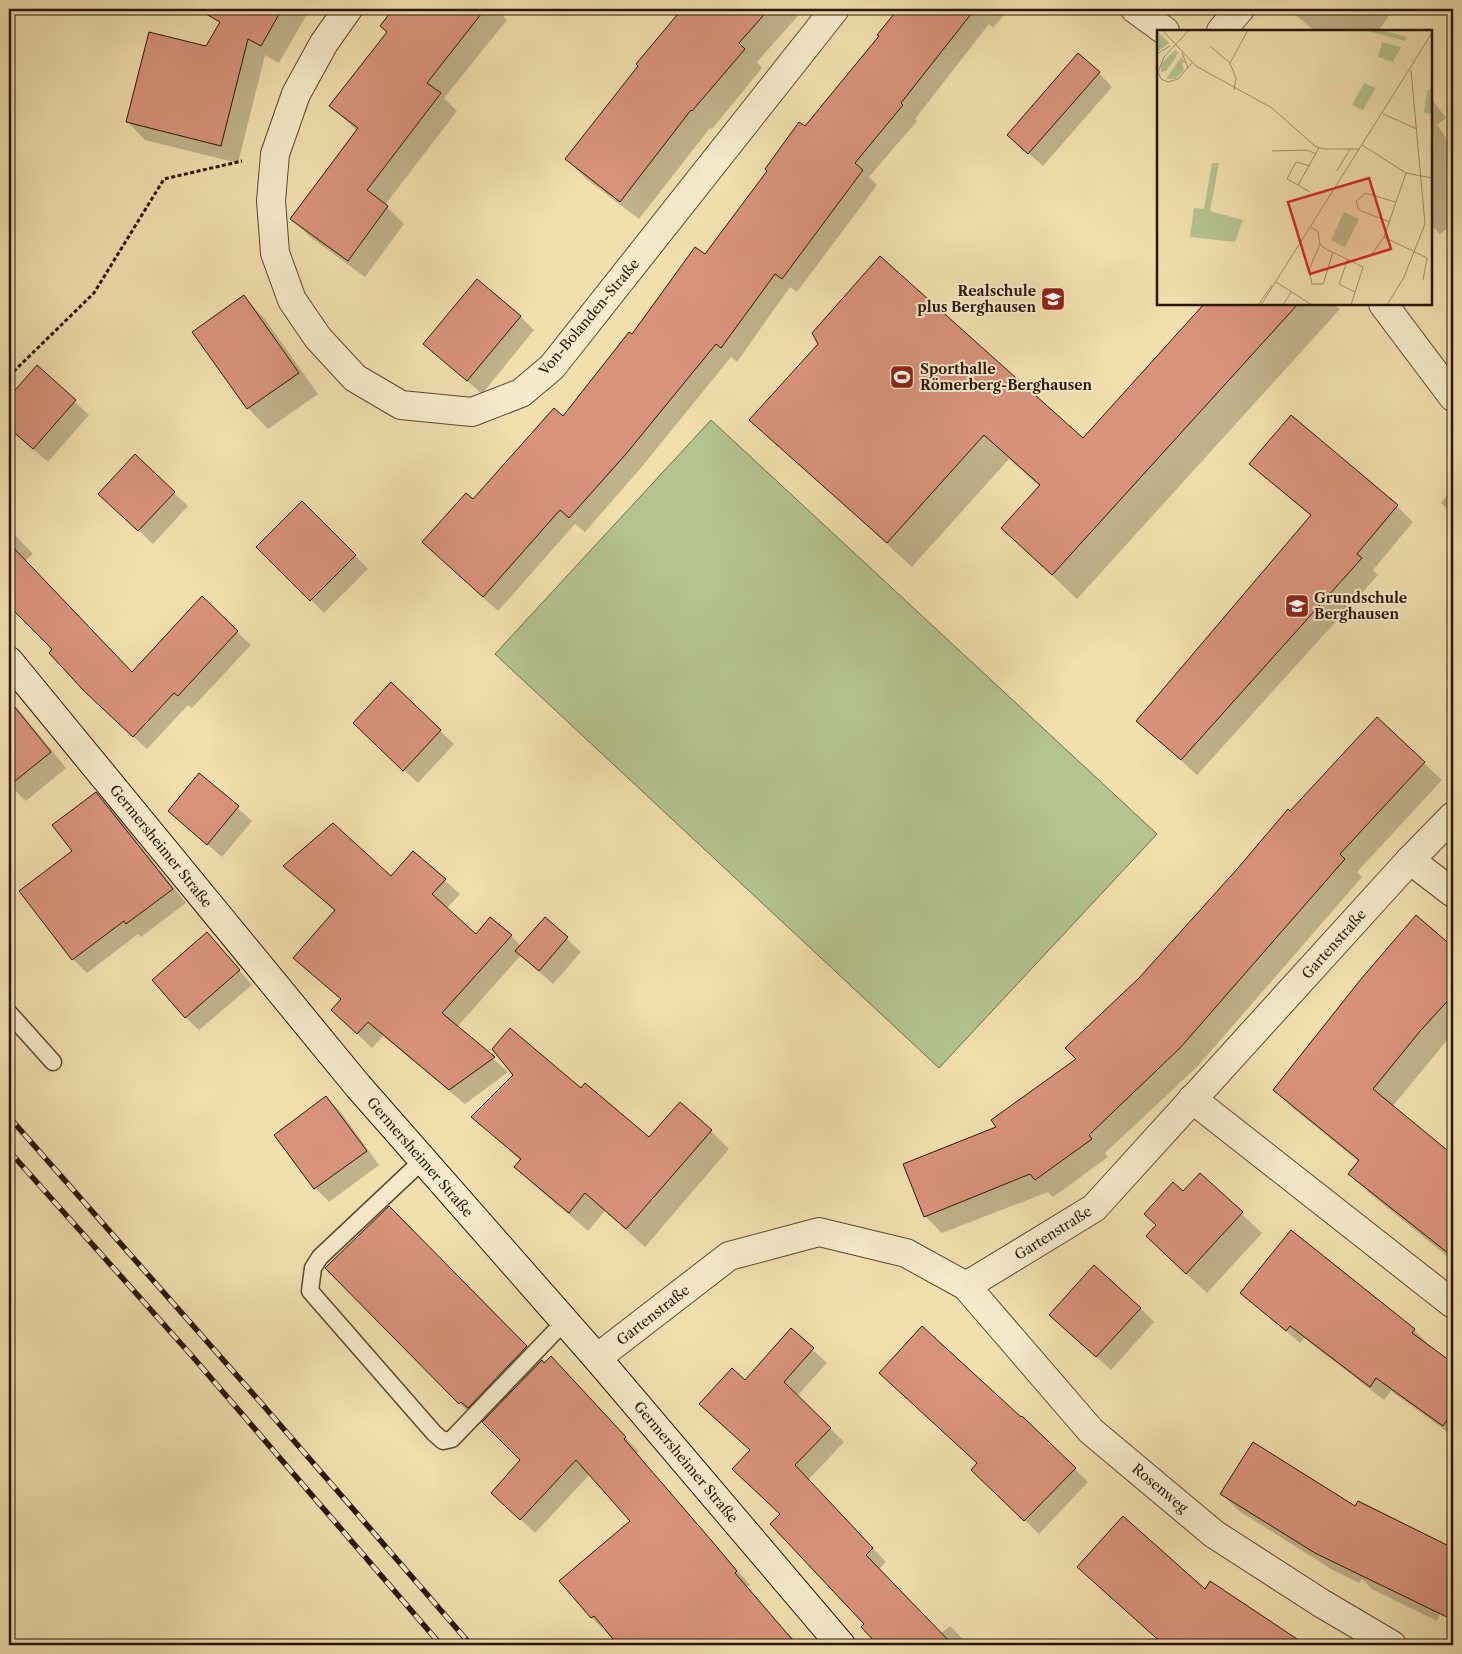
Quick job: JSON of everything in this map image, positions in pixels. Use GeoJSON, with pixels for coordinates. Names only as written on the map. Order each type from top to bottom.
{"type":"FeatureCollection","features":[{"type":"Feature","properties":{"kind":"street","name":"Von-Bolanden-Straße"},"geometry":{"type":"LineString","coordinates":[[348,9],[324,43],[296,94],[275,154],[271,201],[275,253],[292,300],[318,338],[355,378],[401,404],[472,412],[521,393],[552,367],[835,9]]}},
{"type":"Feature","properties":{"kind":"street"},"geometry":{"type":"LineString","coordinates":[[1135,9],[1164,30]]}},
{"type":"Feature","properties":{"kind":"street"},"geometry":{"type":"LineString","coordinates":[[1222,30],[1240,9]]}},
{"type":"Feature","properties":{"kind":"street"},"geometry":{"type":"LineString","coordinates":[[1385,305],[1453,397]]}},
{"type":"Feature","properties":{"kind":"street","name":"Germersheimer Straße"},"geometry":{"type":"LineString","coordinates":[[9,661],[358,1086],[597,1358],[841,1645]]}},
{"type":"Feature","properties":{"kind":"street","name":"Gartenstraße"},"geometry":{"type":"LineString","coordinates":[[597,1358],[729,1256],[820,1232],[906,1253],[966,1286],[1094,1208],[1410,860],[1453,816]]}},
{"type":"Feature","properties":{"kind":"street"},"geometry":{"type":"LineString","coordinates":[[1410,860],[1453,892]]}},
{"type":"Feature","properties":{"kind":"street"},"geometry":{"type":"LineString","coordinates":[[1192,1100],[1453,1304]]}},
{"type":"Feature","properties":{"kind":"street","name":"Rosenweg"},"geometry":{"type":"LineString","coordinates":[[966,1286],[1091,1431],[1214,1534],[1321,1603],[1392,1645]]}},
{"type":"Feature","properties":{"kind":"lane"},"geometry":{"type":"LineString","coordinates":[[9,1013],[53,1062]]}},
{"type":"Feature","properties":{"kind":"lane"},"geometry":{"type":"LineString","coordinates":[[423,1160],[320,1257],[313,1268],[310,1291],[434,1433],[443,1441],[452,1439],[565,1321]]}},
{"type":"Feature","properties":{"kind":"path"},"geometry":{"type":"LineString","coordinates":[[9,376],[94,293],[164,179],[275,154]]}},
{"type":"Feature","properties":{"kind":"green space"},"geometry":{"type":"Polygon","coordinates":[[[711,420],[1157,834],[939,1068],[495,654],[711,420]]]}},
{"type":"Feature","properties":{"kind":"building"},"geometry":{"type":"Polygon","coordinates":[[[197,9],[282,9],[261,46],[248,39],[221,146],[126,122],[149,32],[206,46],[220,22],[197,9]]]}},
{"type":"Feature","properties":{"kind":"building"},"geometry":{"type":"Polygon","coordinates":[[[393,9],[485,9],[427,83],[441,93],[367,190],[388,206],[348,261],[290,219],[358,128],[329,106],[387,32],[380,26],[393,9]]]}},
{"type":"Feature","properties":{"kind":"building"},"geometry":{"type":"Polygon","coordinates":[[[682,9],[769,9],[739,43],[745,49],[691,110],[620,202],[565,159],[638,66],[636,64],[682,9]]]}},
{"type":"Feature","properties":{"kind":"building"},"geometry":{"type":"Polygon","coordinates":[[[898,9],[975,9],[901,103],[903,105],[855,163],[863,170],[782,279],[775,274],[721,348],[716,344],[626,454],[569,518],[560,510],[483,597],[422,542],[466,493],[473,499],[554,408],[563,416],[629,332],[632,334],[695,247],[705,254],[767,171],[765,169],[799,122],[805,126],[879,36],[877,35],[898,9]]]}},
{"type":"Feature","properties":{"kind":"building"},"geometry":{"type":"Polygon","coordinates":[[[1078,53],[1100,72],[1028,154],[1007,135],[1078,53]]]}},
{"type":"Feature","properties":{"kind":"building","name":"Sporthalle Römerberg-Berghausen"},"geometry":{"type":"Polygon","coordinates":[[[880,256],[1083,438],[1203,305],[1297,305],[1052,575],[1001,528],[1040,485],[984,435],[887,543],[749,420],[818,344],[812,333],[880,256]]]}},
{"type":"Feature","properties":{"kind":"building"},"geometry":{"type":"Polygon","coordinates":[[[477,279],[521,316],[467,381],[423,344],[477,279]]]}},
{"type":"Feature","properties":{"kind":"building"},"geometry":{"type":"Polygon","coordinates":[[[244,295],[299,373],[247,409],[192,332],[244,295]]]}},
{"type":"Feature","properties":{"kind":"building"},"geometry":{"type":"Polygon","coordinates":[[[37,365],[76,400],[33,449],[9,428],[9,397],[37,365]]]}},
{"type":"Feature","properties":{"kind":"building"},"geometry":{"type":"Polygon","coordinates":[[[1291,415],[1398,505],[1357,554],[1362,558],[1181,760],[1136,721],[1311,515],[1249,464],[1291,415]]]}},
{"type":"Feature","properties":{"kind":"building"},"geometry":{"type":"Polygon","coordinates":[[[135,454],[175,492],[138,531],[98,494],[135,454]]]}},
{"type":"Feature","properties":{"kind":"building"},"geometry":{"type":"Polygon","coordinates":[[[302,501],[356,555],[310,601],[256,547],[302,501]]]}},
{"type":"Feature","properties":{"kind":"building"},"geometry":{"type":"Polygon","coordinates":[[[9,543],[132,672],[202,596],[238,631],[178,696],[174,693],[133,737],[84,691],[49,653],[52,649],[9,606],[9,543]]]}},
{"type":"Feature","properties":{"kind":"building"},"geometry":{"type":"Polygon","coordinates":[[[391,682],[441,730],[403,771],[353,723],[391,682]]]}},
{"type":"Feature","properties":{"kind":"building"},"geometry":{"type":"Polygon","coordinates":[[[9,700],[51,752],[9,786],[9,700]]]}},
{"type":"Feature","properties":{"kind":"building"},"geometry":{"type":"Polygon","coordinates":[[[1377,717],[1425,762],[1340,854],[1345,859],[1180,1048],[1089,1135],[1092,1139],[1035,1180],[1030,1174],[924,1217],[903,1164],[996,1127],[991,1120],[1076,1059],[1065,1048],[1139,978],[1238,868],[1288,809],[1290,811],[1377,717]]]}},
{"type":"Feature","properties":{"kind":"building"},"geometry":{"type":"Polygon","coordinates":[[[199,773],[239,806],[207,845],[168,811],[199,773]]]}},
{"type":"Feature","properties":{"kind":"building"},"geometry":{"type":"Polygon","coordinates":[[[96,792],[173,889],[126,924],[124,921],[72,960],[19,891],[72,851],[52,825],[96,792]]]}},
{"type":"Feature","properties":{"kind":"building"},"geometry":{"type":"Polygon","coordinates":[[[333,823],[391,876],[413,851],[446,879],[432,894],[476,934],[490,917],[512,935],[442,1013],[495,1057],[449,1090],[368,1022],[357,1034],[331,1010],[341,999],[293,958],[335,910],[283,866],[333,823]]]}},
{"type":"Feature","properties":{"kind":"building"},"geometry":{"type":"Polygon","coordinates":[[[1416,915],[1453,947],[1453,995],[1421,1030],[1373,1089],[1453,1155],[1453,1257],[1348,1174],[1359,1160],[1273,1090],[1361,979],[1416,915]]]}},
{"type":"Feature","properties":{"kind":"building"},"geometry":{"type":"Polygon","coordinates":[[[545,917],[568,937],[539,971],[515,951],[545,917]]]}},
{"type":"Feature","properties":{"kind":"building"},"geometry":{"type":"Polygon","coordinates":[[[207,932],[240,970],[185,1018],[152,980],[207,932]]]}},
{"type":"Feature","properties":{"kind":"building"},"geometry":{"type":"Polygon","coordinates":[[[510,1028],[581,1088],[585,1083],[649,1137],[680,1102],[712,1130],[626,1229],[585,1193],[569,1213],[514,1167],[521,1159],[471,1117],[513,1075],[492,1049],[510,1028]]]}},
{"type":"Feature","properties":{"kind":"building"},"geometry":{"type":"Polygon","coordinates":[[[326,1096],[367,1151],[314,1189],[274,1135],[326,1096]]]}},
{"type":"Feature","properties":{"kind":"building"},"geometry":{"type":"Polygon","coordinates":[[[1200,1173],[1243,1212],[1186,1274],[1146,1236],[1156,1225],[1144,1214],[1173,1182],[1183,1191],[1200,1173]]]}},
{"type":"Feature","properties":{"kind":"building"},"geometry":{"type":"Polygon","coordinates":[[[389,1206],[527,1346],[468,1408],[461,1402],[459,1404],[325,1268],[389,1206]]]}},
{"type":"Feature","properties":{"kind":"building"},"geometry":{"type":"Polygon","coordinates":[[[1291,1230],[1415,1329],[1412,1333],[1453,1363],[1453,1411],[1443,1426],[1376,1378],[1370,1387],[1290,1326],[1286,1331],[1240,1293],[1291,1230]]]}},
{"type":"Feature","properties":{"kind":"building"},"geometry":{"type":"Polygon","coordinates":[[[1094,1265],[1141,1308],[1096,1357],[1049,1315],[1094,1265]]]}},
{"type":"Feature","properties":{"kind":"building"},"geometry":{"type":"Polygon","coordinates":[[[922,1326],[1022,1416],[1076,1468],[1024,1521],[971,1470],[977,1463],[879,1373],[922,1326]]]}},
{"type":"Feature","properties":{"kind":"building"},"geometry":{"type":"Polygon","coordinates":[[[791,1328],[814,1348],[784,1382],[831,1428],[795,1465],[873,1548],[866,1555],[953,1645],[878,1645],[861,1627],[864,1624],[770,1524],[780,1514],[732,1469],[750,1450],[699,1404],[732,1368],[745,1380],[791,1328]]]}},
{"type":"Feature","properties":{"kind":"building"},"geometry":{"type":"Polygon","coordinates":[[[551,1356],[626,1437],[624,1439],[711,1540],[737,1571],[735,1573],[797,1645],[618,1645],[594,1616],[591,1618],[559,1581],[630,1521],[576,1460],[520,1520],[491,1493],[520,1460],[482,1422],[542,1360],[544,1363],[551,1356]]]}},
{"type":"Feature","properties":{"kind":"building"},"geometry":{"type":"Polygon","coordinates":[[[1253,1442],[1355,1506],[1358,1501],[1453,1548],[1453,1620],[1315,1553],[1220,1494],[1253,1442]]]}},
{"type":"Feature","properties":{"kind":"building"},"geometry":{"type":"Polygon","coordinates":[[[1123,1516],[1205,1589],[1210,1581],[1306,1645],[1164,1645],[1077,1567],[1123,1516]]]}},
{"type":"Feature","properties":{"kind":"railway"},"geometry":{"type":"LineString","coordinates":[[9,1117],[471,1645]]}},
{"type":"Feature","properties":{"kind":"railway"},"geometry":{"type":"LineString","coordinates":[[9,1151],[192,1356],[441,1645]]}},
{"type":"Feature","properties":{"kind":"place","name":"Realschule plus Berghausen"},"geometry":{"type":"Point","coordinates":[1053,299]}},
{"type":"Feature","properties":{"kind":"place","name":"Sporthalle Römerberg-Berghausen"},"geometry":{"type":"Point","coordinates":[902,377]}},
{"type":"Feature","properties":{"kind":"place","name":"Grundschule Berghausen"},"geometry":{"type":"Point","coordinates":[1297,606]}}]}
